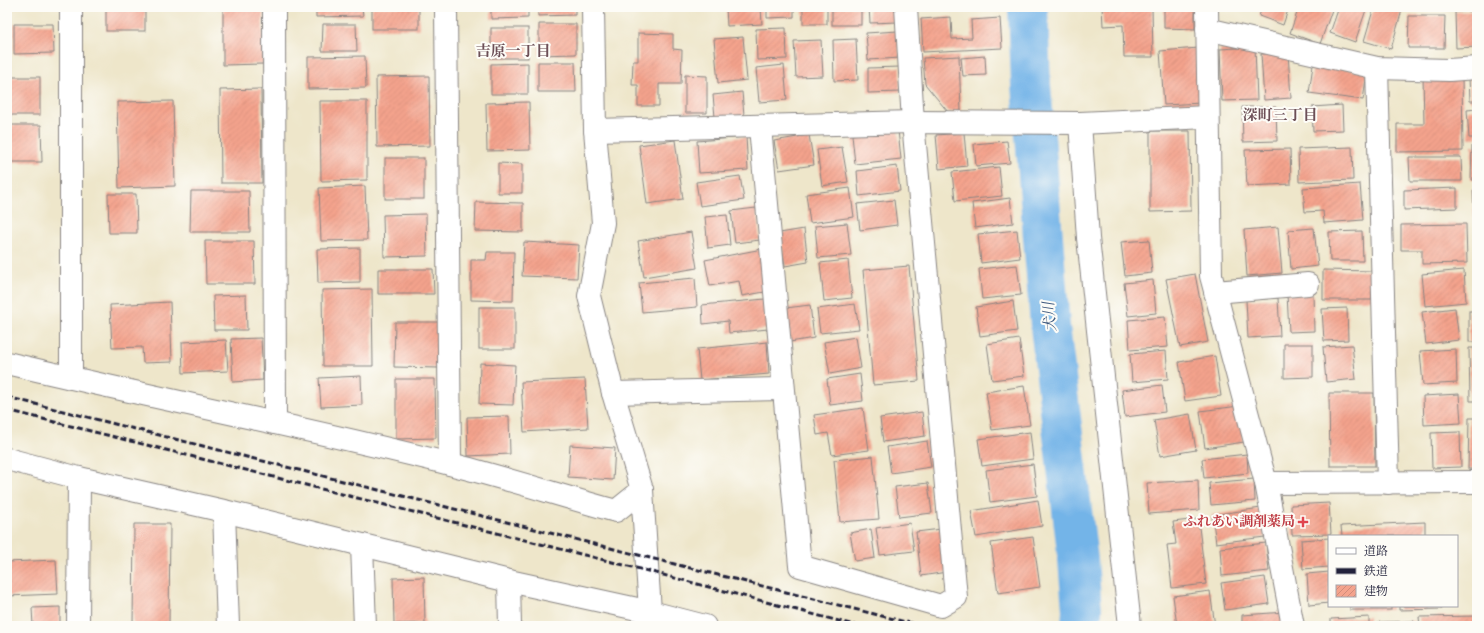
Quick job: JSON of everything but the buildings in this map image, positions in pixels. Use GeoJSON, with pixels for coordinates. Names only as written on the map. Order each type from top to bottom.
{"type":"FeatureCollection","features":[{"type":"Feature","properties":{"kind":"lane"},"geometry":{"type":"LineString","coordinates":[[71,7],[71,378]]}},
{"type":"Feature","properties":{"kind":"lane"},"geometry":{"type":"LineString","coordinates":[[274,7],[275,423]]}},
{"type":"Feature","properties":{"kind":"lane"},"geometry":{"type":"LineString","coordinates":[[446,7],[450,464]]}},
{"type":"Feature","properties":{"kind":"lane"},"geometry":{"type":"LineString","coordinates":[[593,7],[595,130],[603,223],[589,296],[613,392],[642,490],[651,619]]}},
{"type":"Feature","properties":{"kind":"lane"},"geometry":{"type":"LineString","coordinates":[[760,127],[800,566],[941,606],[956,597],[913,122],[906,7]]}},
{"type":"Feature","properties":{"kind":"lane"},"geometry":{"type":"LineString","coordinates":[[1207,7],[1211,276],[1266,483],[1293,626]]}},
{"type":"Feature","properties":{"kind":"lane"},"geometry":{"type":"LineString","coordinates":[[1207,29],[1377,68],[1449,70],[1477,68]]}},
{"type":"Feature","properties":{"kind":"lane"},"geometry":{"type":"LineString","coordinates":[[1377,68],[1388,483]]}},
{"type":"Feature","properties":{"kind":"lane"},"geometry":{"type":"LineString","coordinates":[[595,130],[913,122],[1080,123],[1208,117]]}},
{"type":"Feature","properties":{"kind":"lane"},"geometry":{"type":"LineString","coordinates":[[1080,123],[1088,238],[1130,626]]}},
{"type":"Feature","properties":{"kind":"lane"},"geometry":{"type":"LineString","coordinates":[[1215,292],[1308,284]]}},
{"type":"Feature","properties":{"kind":"lane"},"geometry":{"type":"LineString","coordinates":[[7,363],[450,464],[616,511],[642,490]]}},
{"type":"Feature","properties":{"kind":"lane"},"geometry":{"type":"LineString","coordinates":[[613,392],[783,389]]}},
{"type":"Feature","properties":{"kind":"lane"},"geometry":{"type":"LineString","coordinates":[[7,459],[79,478],[224,511],[509,581],[651,619],[705,626]]}},
{"type":"Feature","properties":{"kind":"lane"},"geometry":{"type":"LineString","coordinates":[[78,626],[79,478]]}},
{"type":"Feature","properties":{"kind":"lane"},"geometry":{"type":"LineString","coordinates":[[1266,483],[1477,482]]}},
{"type":"Feature","properties":{"kind":"lane"},"geometry":{"type":"LineString","coordinates":[[224,511],[228,626]]}},
{"type":"Feature","properties":{"kind":"lane"},"geometry":{"type":"LineString","coordinates":[[362,545],[365,626]]}},
{"type":"Feature","properties":{"kind":"lane"},"geometry":{"type":"LineString","coordinates":[[509,581],[510,626]]}},
{"type":"Feature","properties":{"kind":"waterway","name":"犬川"},"geometry":{"type":"LineString","coordinates":[[1028,7],[1031,85],[1050,326],[1078,560],[1082,610],[1081,626]]}},
{"type":"Feature","properties":{"kind":"railway"},"geometry":{"type":"LineString","coordinates":[[7,397],[922,626]]}},
{"type":"Feature","properties":{"kind":"railway"},"geometry":{"type":"LineString","coordinates":[[7,410],[648,571],[858,626]]}},
{"type":"Feature","properties":{"kind":"place","name":"ふれあい調剤薬局"},"geometry":{"type":"Point","coordinates":[1303,522]}},
{"type":"Feature","properties":{"kind":"district","name":"吉原一丁目"},"geometry":{"type":"Point","coordinates":[513,51]}},
{"type":"Feature","properties":{"kind":"district","name":"深町三丁目"},"geometry":{"type":"Point","coordinates":[1280,115]}}]}
